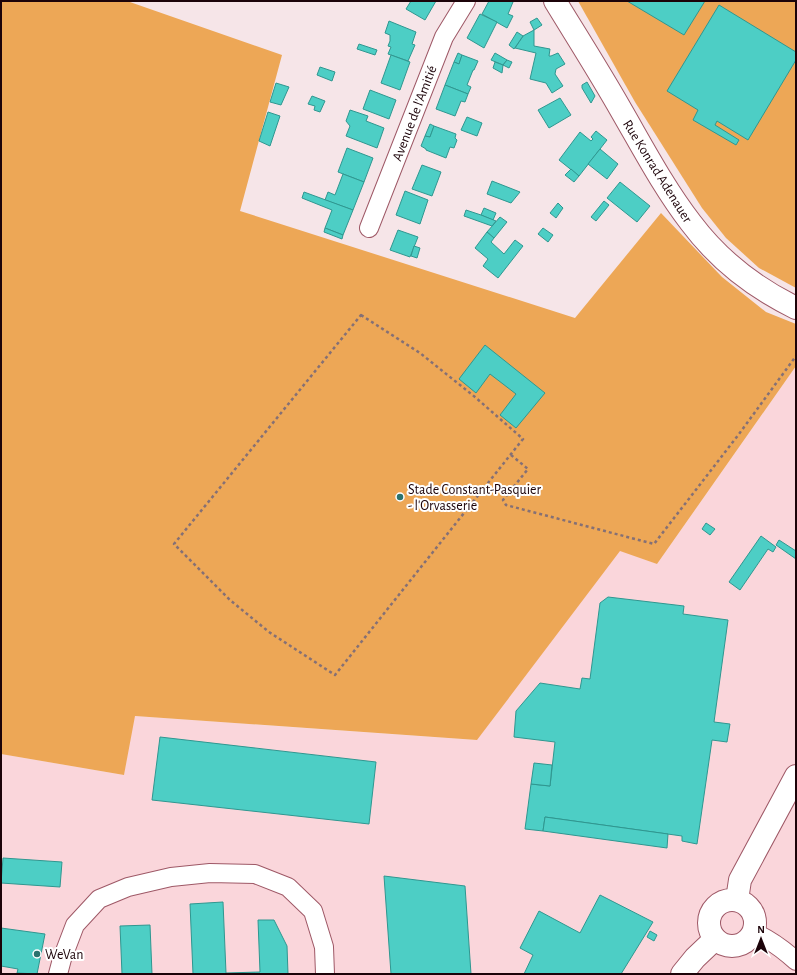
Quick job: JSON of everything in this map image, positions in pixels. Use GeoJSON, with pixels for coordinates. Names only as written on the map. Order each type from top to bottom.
{"type":"FeatureCollection","features":[{"type":"Feature","properties":{"kind":"street","name":"Avenue de l'Amitié"},"geometry":{"type":"LineString","coordinates":[[369,228],[444,37],[466,1]]}},
{"type":"Feature","properties":{"kind":"street","name":"Rue Konrad Adenauer"},"geometry":{"type":"LineString","coordinates":[[555,1],[669,193],[692,224],[720,256],[747,278],[775,298],[796,308]]}},
{"type":"Feature","properties":{"kind":"street"},"geometry":{"type":"LineString","coordinates":[[737,900],[740,880],[796,776]]}},
{"type":"Feature","properties":{"kind":"street"},"geometry":{"type":"LineString","coordinates":[[58,974],[75,925],[99,899],[128,887],[171,877],[210,873],[255,874],[288,887],[313,911],[324,947],[325,974]]}},
{"type":"Feature","properties":{"kind":"street"},"geometry":{"type":"LineString","coordinates":[[737,900],[749,906],[753,912],[755,926],[753,932],[749,939],[743,943],[736,946],[728,946],[715,939],[709,926],[709,918],[716,906],[722,902],[737,900]]}},
{"type":"Feature","properties":{"kind":"street"},"geometry":{"type":"LineString","coordinates":[[753,932],[783,949],[796,961]]}},
{"type":"Feature","properties":{"kind":"street"},"geometry":{"type":"LineString","coordinates":[[682,974],[695,958],[715,939]]}},
{"type":"Feature","properties":{"kind":"path"},"geometry":{"type":"LineString","coordinates":[[361,315],[420,353],[475,397],[523,439],[511,454],[335,675],[268,632],[230,600],[174,544],[361,315]]}},
{"type":"Feature","properties":{"kind":"path"},"geometry":{"type":"LineString","coordinates":[[511,454],[528,469],[503,500],[506,505],[654,544],[739,434],[796,356]]}},
{"type":"Feature","properties":{"kind":"shaded area","name":"Stade Constant-Pasquier - l'Orvasserie"},"geometry":{"type":"Polygon","coordinates":[[[1,1],[127,1],[282,55],[240,211],[575,318],[661,213],[722,277],[766,312],[796,324],[796,366],[657,564],[620,551],[477,740],[135,716],[124,775],[1,754],[1,1]]]}},
{"type":"Feature","properties":{"kind":"shaded area"},"geometry":{"type":"Polygon","coordinates":[[[578,1],[796,1],[796,288],[759,268],[726,238],[702,208],[635,102],[578,1]]]}},
{"type":"Feature","properties":{"kind":"shaded area"},"geometry":{"type":"Polygon","coordinates":[[[796,366],[796,974],[1,974],[1,754],[124,775],[134,716],[476,740],[620,550],[657,564],[796,366]]]}},
{"type":"Feature","properties":{"kind":"building"},"geometry":{"type":"Polygon","coordinates":[[[411,1],[436,1],[425,20],[406,9],[411,1]]]}},
{"type":"Feature","properties":{"kind":"building"},"geometry":{"type":"Polygon","coordinates":[[[489,1],[513,2],[508,14],[513,16],[507,28],[482,14],[489,1]]]}},
{"type":"Feature","properties":{"kind":"building"},"geometry":{"type":"Polygon","coordinates":[[[627,1],[705,1],[684,35],[627,1]]]}},
{"type":"Feature","properties":{"kind":"building"},"geometry":{"type":"Polygon","coordinates":[[[719,5],[796,52],[796,60],[748,140],[717,121],[715,125],[739,140],[736,145],[693,120],[698,110],[667,91],[719,5]]]}},
{"type":"Feature","properties":{"kind":"building"},"geometry":{"type":"Polygon","coordinates":[[[480,14],[497,22],[484,48],[467,38],[480,14]]]}},
{"type":"Feature","properties":{"kind":"building"},"geometry":{"type":"Polygon","coordinates":[[[537,18],[542,25],[534,30],[530,22],[537,18]]]}},
{"type":"Feature","properties":{"kind":"building"},"geometry":{"type":"Polygon","coordinates":[[[389,21],[416,32],[412,44],[415,45],[408,61],[388,54],[391,47],[388,46],[390,35],[385,33],[389,21]]]}},
{"type":"Feature","properties":{"kind":"building"},"geometry":{"type":"Polygon","coordinates":[[[534,30],[534,46],[550,49],[549,56],[558,53],[565,64],[556,69],[555,74],[563,86],[552,93],[546,83],[530,79],[536,53],[515,48],[523,36],[534,30]]]}},
{"type":"Feature","properties":{"kind":"building"},"geometry":{"type":"Polygon","coordinates":[[[517,32],[523,36],[514,49],[509,45],[517,32]]]}},
{"type":"Feature","properties":{"kind":"building"},"geometry":{"type":"Polygon","coordinates":[[[359,44],[377,50],[375,55],[357,49],[359,44]]]}},
{"type":"Feature","properties":{"kind":"building"},"geometry":{"type":"Polygon","coordinates":[[[458,53],[462,55],[459,64],[454,62],[458,53]]]}},
{"type":"Feature","properties":{"kind":"building"},"geometry":{"type":"Polygon","coordinates":[[[495,53],[507,60],[503,65],[491,60],[495,53]]]}},
{"type":"Feature","properties":{"kind":"building"},"geometry":{"type":"Polygon","coordinates":[[[391,55],[410,62],[400,90],[381,83],[391,55]]]}},
{"type":"Feature","properties":{"kind":"building"},"geometry":{"type":"Polygon","coordinates":[[[462,55],[478,61],[467,85],[471,87],[468,94],[445,85],[454,62],[459,64],[462,55]]]}},
{"type":"Feature","properties":{"kind":"building"},"geometry":{"type":"Polygon","coordinates":[[[507,60],[512,62],[509,68],[503,65],[507,60]]]}},
{"type":"Feature","properties":{"kind":"building"},"geometry":{"type":"Polygon","coordinates":[[[495,62],[503,65],[502,73],[493,68],[495,62]]]}},
{"type":"Feature","properties":{"kind":"building"},"geometry":{"type":"Polygon","coordinates":[[[320,67],[335,72],[332,81],[317,75],[320,67]]]}},
{"type":"Feature","properties":{"kind":"building"},"geometry":{"type":"Polygon","coordinates":[[[587,82],[595,96],[591,103],[582,88],[582,85],[587,82]]]}},
{"type":"Feature","properties":{"kind":"building"},"geometry":{"type":"Polygon","coordinates":[[[276,83],[289,87],[281,105],[270,102],[276,83]]]}},
{"type":"Feature","properties":{"kind":"building"},"geometry":{"type":"Polygon","coordinates":[[[445,85],[468,94],[465,102],[461,101],[455,116],[436,109],[445,85]]]}},
{"type":"Feature","properties":{"kind":"building"},"geometry":{"type":"Polygon","coordinates":[[[370,90],[396,100],[389,119],[363,109],[370,90]]]}},
{"type":"Feature","properties":{"kind":"building"},"geometry":{"type":"Polygon","coordinates":[[[312,96],[325,101],[320,112],[314,110],[315,106],[308,104],[312,96]]]}},
{"type":"Feature","properties":{"kind":"building"},"geometry":{"type":"Polygon","coordinates":[[[560,98],[571,115],[549,128],[538,110],[560,98]]]}},
{"type":"Feature","properties":{"kind":"building"},"geometry":{"type":"Polygon","coordinates":[[[350,110],[368,116],[366,121],[384,128],[377,148],[346,136],[350,126],[346,121],[350,110]]]}},
{"type":"Feature","properties":{"kind":"building"},"geometry":{"type":"Polygon","coordinates":[[[268,112],[280,116],[270,146],[259,141],[268,112]]]}},
{"type":"Feature","properties":{"kind":"building"},"geometry":{"type":"Polygon","coordinates":[[[467,117],[482,123],[477,136],[461,130],[467,117]]]}},
{"type":"Feature","properties":{"kind":"building"},"geometry":{"type":"Polygon","coordinates":[[[430,124],[434,126],[430,137],[425,136],[430,124]]]}},
{"type":"Feature","properties":{"kind":"building"},"geometry":{"type":"Polygon","coordinates":[[[434,126],[456,134],[455,138],[457,140],[454,148],[450,147],[446,158],[426,150],[421,146],[425,136],[430,137],[434,126]]]}},
{"type":"Feature","properties":{"kind":"building"},"geometry":{"type":"Polygon","coordinates":[[[596,131],[607,140],[579,176],[559,160],[580,132],[591,141],[593,139],[591,137],[596,131]]]}},
{"type":"Feature","properties":{"kind":"building"},"geometry":{"type":"Polygon","coordinates":[[[347,148],[373,158],[364,182],[338,172],[347,148]]]}},
{"type":"Feature","properties":{"kind":"building"},"geometry":{"type":"Polygon","coordinates":[[[600,149],[618,164],[607,179],[588,164],[600,149]]]}},
{"type":"Feature","properties":{"kind":"building"},"geometry":{"type":"Polygon","coordinates":[[[422,165],[441,172],[432,196],[412,189],[422,165]]]}},
{"type":"Feature","properties":{"kind":"building"},"geometry":{"type":"Polygon","coordinates":[[[571,169],[579,176],[574,182],[565,175],[571,169]]]}},
{"type":"Feature","properties":{"kind":"building"},"geometry":{"type":"Polygon","coordinates":[[[343,174],[364,182],[353,210],[325,200],[328,192],[335,195],[343,174]]]}},
{"type":"Feature","properties":{"kind":"building"},"geometry":{"type":"Polygon","coordinates":[[[492,181],[520,192],[511,203],[487,194],[492,181]]]}},
{"type":"Feature","properties":{"kind":"building"},"geometry":{"type":"Polygon","coordinates":[[[620,182],[650,206],[637,222],[607,198],[620,182]]]}},
{"type":"Feature","properties":{"kind":"building"},"geometry":{"type":"Polygon","coordinates":[[[405,191],[428,200],[420,224],[396,215],[405,191]]]}},
{"type":"Feature","properties":{"kind":"building"},"geometry":{"type":"Polygon","coordinates":[[[304,192],[353,210],[343,235],[325,228],[332,210],[302,198],[304,192]]]}},
{"type":"Feature","properties":{"kind":"building"},"geometry":{"type":"Polygon","coordinates":[[[604,201],[609,205],[596,221],[591,217],[604,201]]]}},
{"type":"Feature","properties":{"kind":"building"},"geometry":{"type":"Polygon","coordinates":[[[558,203],[563,208],[556,218],[550,213],[558,203]]]}},
{"type":"Feature","properties":{"kind":"building"},"geometry":{"type":"Polygon","coordinates":[[[484,208],[496,213],[493,220],[481,215],[484,208]]]}},
{"type":"Feature","properties":{"kind":"building"},"geometry":{"type":"Polygon","coordinates":[[[466,210],[496,221],[492,226],[464,216],[466,210]]]}},
{"type":"Feature","properties":{"kind":"building"},"geometry":{"type":"Polygon","coordinates":[[[500,217],[507,222],[494,238],[487,232],[500,217]]]}},
{"type":"Feature","properties":{"kind":"building"},"geometry":{"type":"Polygon","coordinates":[[[325,228],[343,235],[342,239],[324,232],[325,228]]]}},
{"type":"Feature","properties":{"kind":"building"},"geometry":{"type":"Polygon","coordinates":[[[543,228],[553,235],[548,242],[538,234],[543,228]]]}},
{"type":"Feature","properties":{"kind":"building"},"geometry":{"type":"Polygon","coordinates":[[[398,230],[418,237],[410,257],[390,250],[398,230]]]}},
{"type":"Feature","properties":{"kind":"building"},"geometry":{"type":"Polygon","coordinates":[[[487,232],[494,238],[491,242],[504,254],[515,240],[523,246],[498,278],[483,266],[488,259],[475,248],[487,232]]]}},
{"type":"Feature","properties":{"kind":"building"},"geometry":{"type":"Polygon","coordinates":[[[414,246],[420,248],[417,258],[411,256],[414,246]]]}},
{"type":"Feature","properties":{"kind":"building"},"geometry":{"type":"Polygon","coordinates":[[[485,345],[545,393],[516,428],[500,415],[516,394],[490,374],[476,393],[459,379],[485,345]]]}},
{"type":"Feature","properties":{"kind":"building"},"geometry":{"type":"Polygon","coordinates":[[[706,523],[715,529],[710,535],[702,529],[706,523]]]}},
{"type":"Feature","properties":{"kind":"building"},"geometry":{"type":"Polygon","coordinates":[[[761,536],[776,547],[773,552],[768,549],[740,590],[729,582],[761,536]]]}},
{"type":"Feature","properties":{"kind":"building"},"geometry":{"type":"Polygon","coordinates":[[[779,540],[796,551],[796,559],[776,545],[779,540]]]}},
{"type":"Feature","properties":{"kind":"building"},"geometry":{"type":"Polygon","coordinates":[[[608,597],[684,606],[683,614],[728,620],[714,722],[730,724],[727,742],[712,740],[697,844],[682,841],[682,836],[545,817],[543,831],[525,829],[531,784],[550,786],[555,742],[514,737],[516,711],[540,683],[580,689],[582,678],[590,679],[600,603],[608,597]]]}},
{"type":"Feature","properties":{"kind":"building"},"geometry":{"type":"Polygon","coordinates":[[[160,737],[376,762],[369,824],[152,800],[160,737]]]}},
{"type":"Feature","properties":{"kind":"building"},"geometry":{"type":"Polygon","coordinates":[[[534,763],[552,765],[550,786],[531,784],[534,763]]]}},
{"type":"Feature","properties":{"kind":"building"},"geometry":{"type":"Polygon","coordinates":[[[545,817],[668,834],[667,848],[543,831],[545,817]]]}},
{"type":"Feature","properties":{"kind":"building"},"geometry":{"type":"Polygon","coordinates":[[[3,858],[62,862],[60,887],[1,883],[3,858]]]}},
{"type":"Feature","properties":{"kind":"building"},"geometry":{"type":"Polygon","coordinates":[[[384,876],[465,886],[471,974],[391,974],[384,876]]]}},
{"type":"Feature","properties":{"kind":"building"},"geometry":{"type":"Polygon","coordinates":[[[600,895],[653,922],[621,974],[524,974],[533,955],[520,948],[539,911],[580,933],[600,895]]]}},
{"type":"Feature","properties":{"kind":"building"},"geometry":{"type":"Polygon","coordinates":[[[223,902],[226,973],[260,972],[258,920],[274,920],[287,946],[288,974],[193,974],[190,904],[223,902]]]}},
{"type":"Feature","properties":{"kind":"building"},"geometry":{"type":"Polygon","coordinates":[[[150,925],[152,974],[122,974],[120,926],[150,925]]]}},
{"type":"Feature","properties":{"kind":"building"},"geometry":{"type":"Polygon","coordinates":[[[1,928],[45,934],[37,974],[17,973],[18,969],[1,966],[1,928]]]}},
{"type":"Feature","properties":{"kind":"building"},"geometry":{"type":"Polygon","coordinates":[[[650,931],[657,935],[654,941],[647,937],[650,931]]]}},
{"type":"Feature","properties":{"kind":"place","name":"Stade Constant-Pasquier - l'Orvasserie"},"geometry":{"type":"Point","coordinates":[400,497]}},
{"type":"Feature","properties":{"kind":"place","name":"WeVan"},"geometry":{"type":"Point","coordinates":[37,954]}}]}
